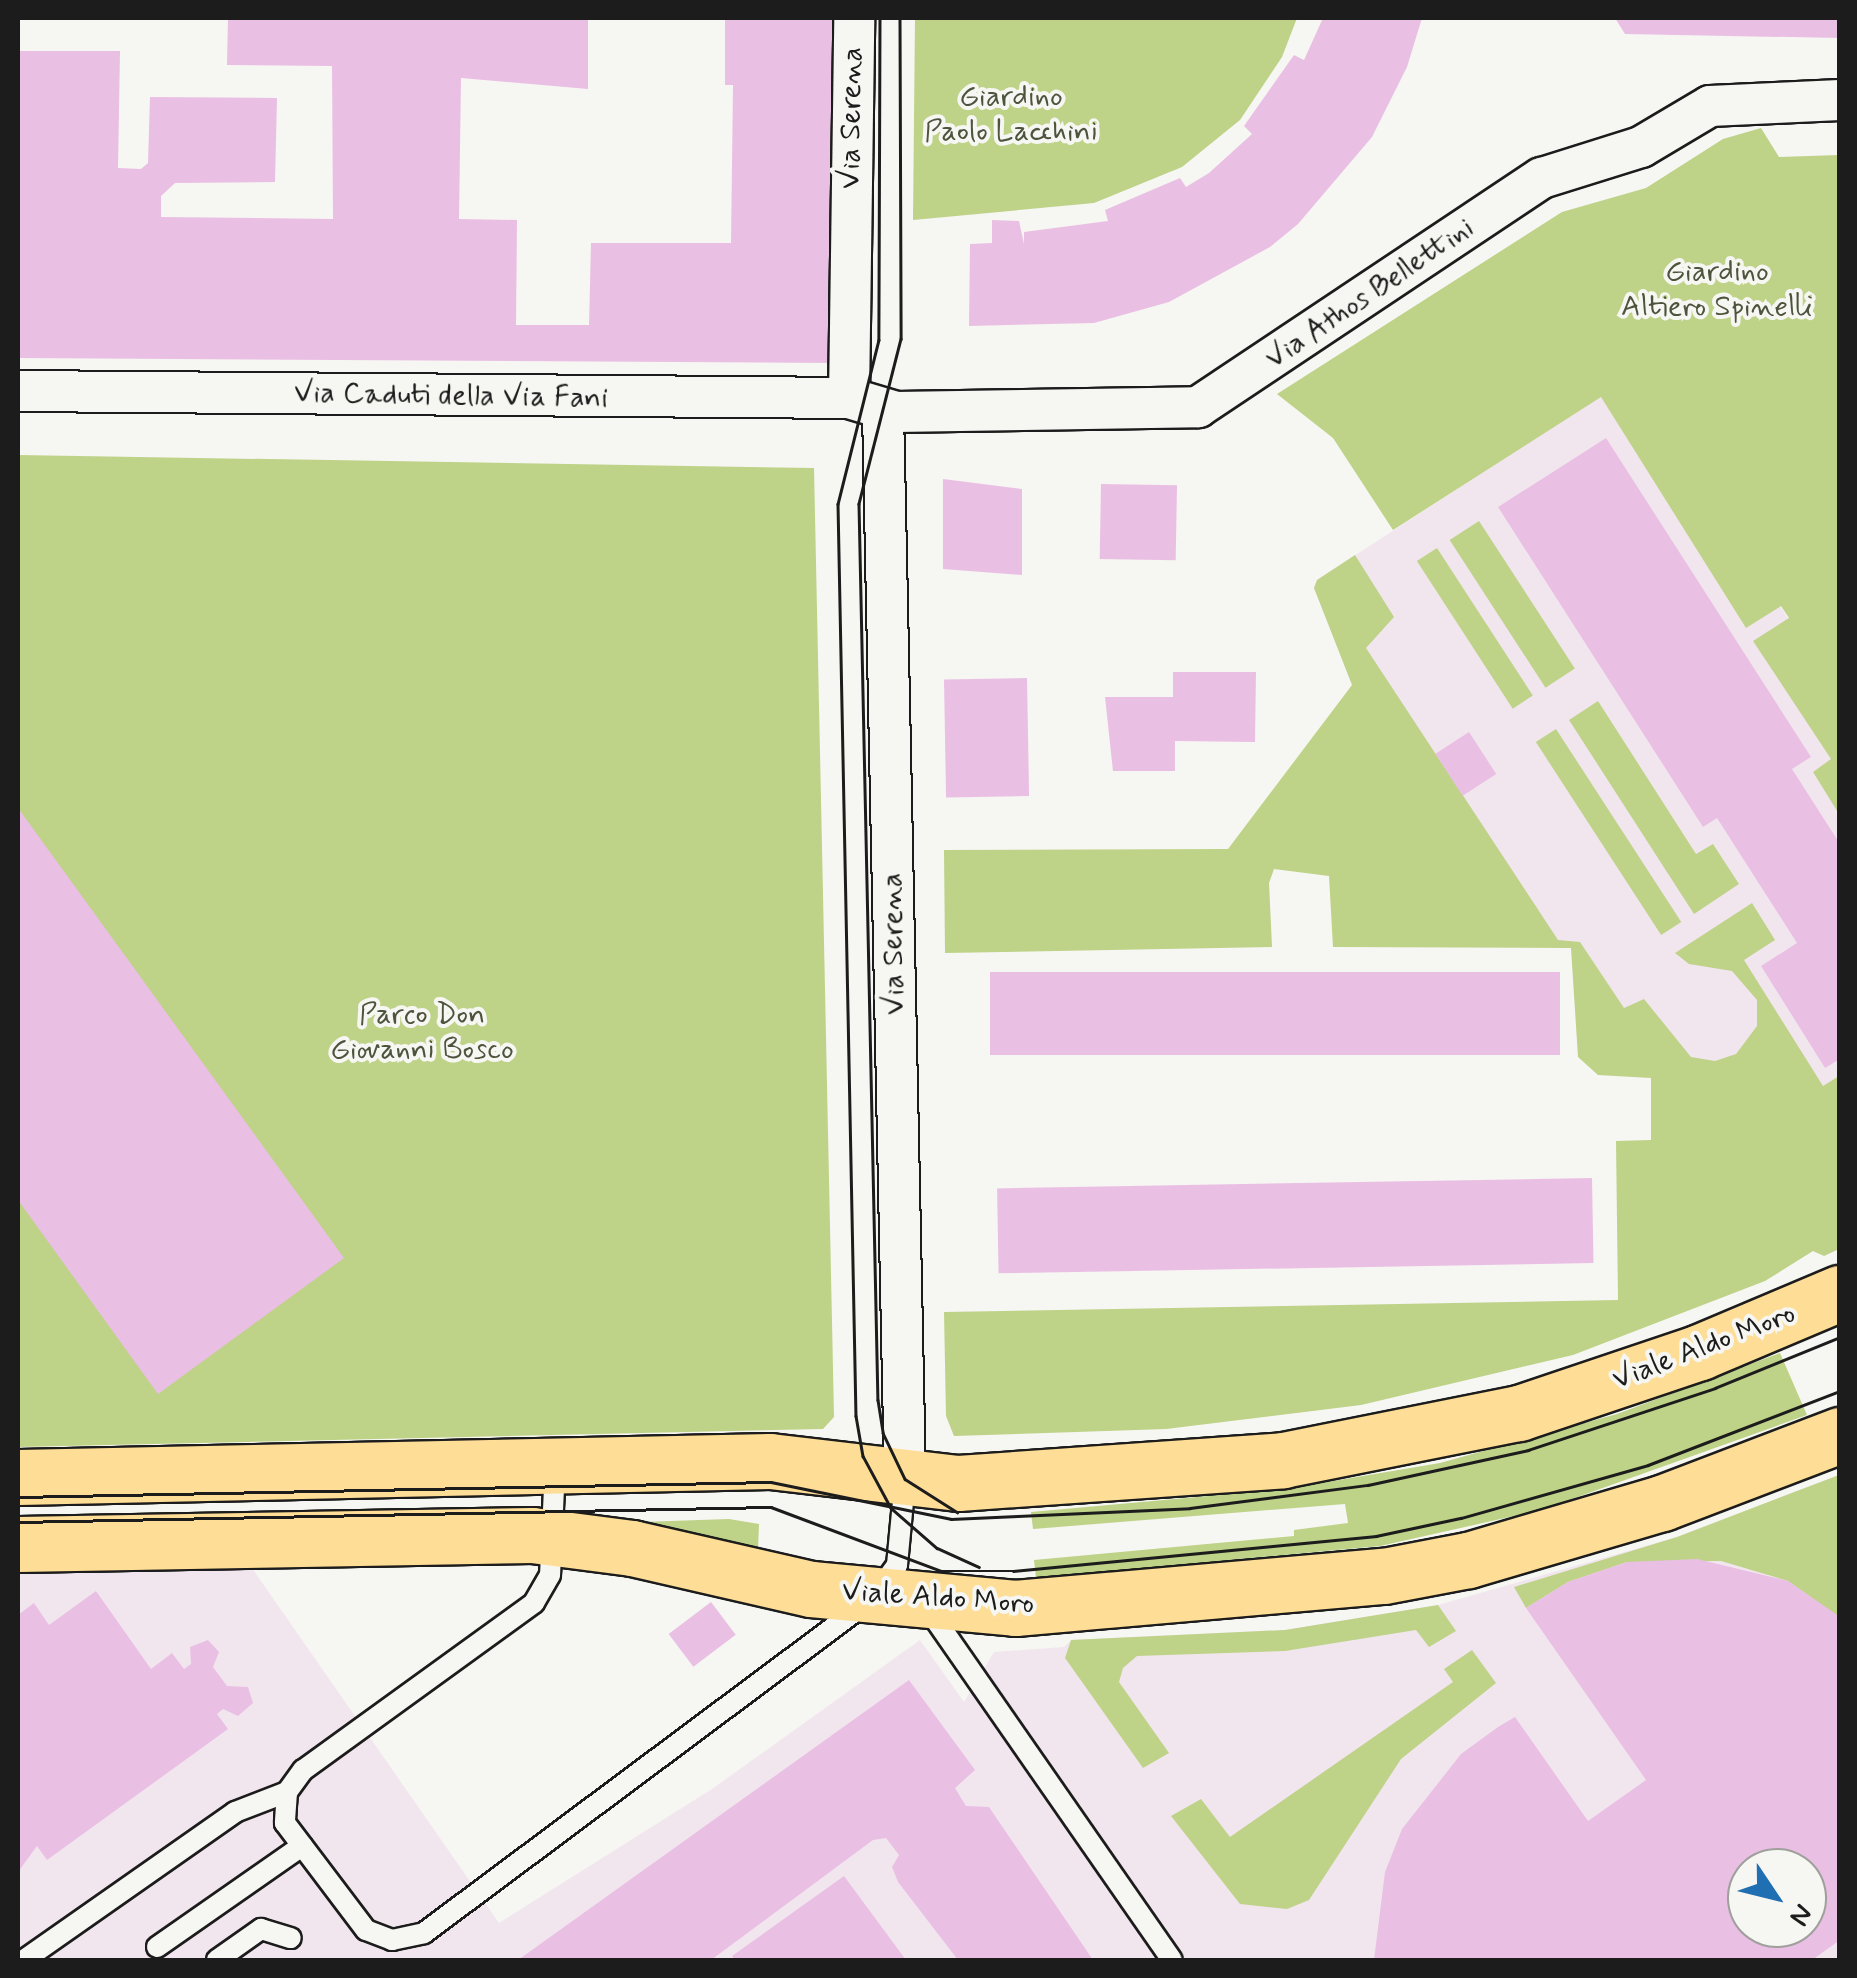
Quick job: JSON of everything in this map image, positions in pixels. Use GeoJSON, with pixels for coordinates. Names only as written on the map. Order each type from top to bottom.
{"type":"FeatureCollection","features":[{"type":"Feature","properties":{"kind":"main road","name":"Viale Aldo Moro"},"geometry":{"type":"LineString","coordinates":[[18,1477],[770,1461],[905,1479],[994,1482],[1187,1468],[1438,1433],[1606,1386],[1840,1293]]}},
{"type":"Feature","properties":{"kind":"main road","name":"Viale Aldo Moro"},"geometry":{"type":"LineString","coordinates":[[18,1544],[552,1536],[1015,1608],[1384,1576],[1579,1530],[1840,1434]]}},
{"type":"Feature","properties":{"kind":"street","name":"Via Serena"},"geometry":{"type":"LineString","coordinates":[[854,18],[905,1479]]}},
{"type":"Feature","properties":{"kind":"street","name":"Via Athos Bellettini"},"geometry":{"type":"LineString","coordinates":[[866,404],[1177,410],[1215,400],[1542,178],[1642,147],[1710,106],[1840,100]]}},
{"type":"Feature","properties":{"kind":"street","name":"Via Caduti della Via Fani"},"geometry":{"type":"LineString","coordinates":[[18,392],[866,404]]}},
{"type":"Feature","properties":{"kind":"lane"},"geometry":{"type":"LineString","coordinates":[[556,1463],[550,1575],[534,1603],[303,1770],[288,1792],[285,1823],[366,1930],[392,1940],[424,1934],[898,1589]]}},
{"type":"Feature","properties":{"kind":"lane"},"geometry":{"type":"LineString","coordinates":[[905,1479],[898,1589],[1172,1960]]}},
{"type":"Feature","properties":{"kind":"lane"},"geometry":{"type":"LineString","coordinates":[[24,1960],[235,1812],[288,1792]]}},
{"type":"Feature","properties":{"kind":"lane"},"geometry":{"type":"LineString","coordinates":[[157,1948],[302,1846]]}},
{"type":"Feature","properties":{"kind":"lane"},"geometry":{"type":"LineString","coordinates":[[216,1960],[261,1929],[291,1938]]}},
{"type":"Feature","properties":{"kind":"shaded area"},"geometry":{"type":"Polygon","coordinates":[[[1630,377],[1839,696],[1839,1249],[1824,1256],[1572,948],[1532,943],[1353,685],[1314,588],[1317,580],[1630,377]]]}},
{"type":"Feature","properties":{"kind":"shaded area"},"geometry":{"type":"Polygon","coordinates":[[[1839,1475],[1839,1960],[18,1960],[18,1564],[245,1558],[499,1923],[712,1789],[920,1640],[964,1702],[994,1652],[1064,1647],[1071,1640],[1285,1630],[1438,1605],[1677,1537],[1839,1475]]]}},
{"type":"Feature","properties":{"kind":"green space","name":"Giardino Paolo Lacchini"},"geometry":{"type":"Polygon","coordinates":[[[915,18],[1297,18],[1282,57],[1240,120],[1182,167],[1094,203],[913,220],[915,18]]]}},
{"type":"Feature","properties":{"kind":"green space","name":"Giardino Altiero Spinelli"},"geometry":{"type":"Polygon","coordinates":[[[1761,128],[1779,157],[1839,155],[1839,814],[1813,772],[1831,759],[1753,641],[1789,618],[1781,606],[1746,628],[1601,397],[1393,530],[1333,438],[1277,394],[1562,212],[1646,188],[1723,139],[1761,128]]]}},
{"type":"Feature","properties":{"kind":"green space","name":"Parco Don Giovanni Bosco"},"geometry":{"type":"Polygon","coordinates":[[[18,455],[814,468],[834,1417],[823,1429],[18,1447],[18,455]]]}},
{"type":"Feature","properties":{"kind":"green space"},"geometry":{"type":"Polygon","coordinates":[[[1479,521],[1575,669],[1546,688],[1450,540],[1479,521]]]}},
{"type":"Feature","properties":{"kind":"green space"},"geometry":{"type":"Polygon","coordinates":[[[1437,548],[1533,696],[1513,709],[1417,561],[1437,548]]]}},
{"type":"Feature","properties":{"kind":"green space"},"geometry":{"type":"Polygon","coordinates":[[[1355,555],[1394,617],[1366,648],[1558,940],[1580,942],[1624,1008],[1644,999],[1691,1057],[1715,1061],[1736,1054],[1757,1026],[1757,1000],[1732,971],[1689,964],[1675,953],[1752,903],[1775,940],[1744,960],[1823,1086],[1839,1076],[1839,1249],[1824,1256],[1813,1251],[1765,1281],[1573,1355],[1361,1405],[1166,1429],[954,1436],[946,1416],[944,1312],[1618,1300],[1616,1141],[1651,1140],[1651,1078],[1598,1075],[1578,1057],[1571,948],[1333,947],[1329,876],[1274,869],[1269,883],[1272,947],[945,953],[944,850],[1228,849],[1352,685],[1314,588],[1317,580],[1355,555]]]}},
{"type":"Feature","properties":{"kind":"green space"},"geometry":{"type":"Polygon","coordinates":[[[1598,701],[1696,854],[1713,844],[1739,884],[1694,914],[1569,720],[1598,701]]]}},
{"type":"Feature","properties":{"kind":"green space"},"geometry":{"type":"Polygon","coordinates":[[[1556,729],[1681,922],[1661,935],[1536,742],[1556,729]]]}},
{"type":"Feature","properties":{"kind":"green space"},"geometry":{"type":"Polygon","coordinates":[[[1780,1353],[1807,1415],[1541,1510],[1380,1546],[1036,1578],[1034,1560],[1294,1536],[1294,1530],[1348,1523],[1345,1504],[1033,1529],[1031,1512],[1286,1489],[1440,1463],[1617,1414],[1780,1353]]]}},
{"type":"Feature","properties":{"kind":"green space"},"geometry":{"type":"Polygon","coordinates":[[[1839,1475],[1839,1617],[1788,1581],[1721,1561],[1627,1562],[1568,1582],[1526,1608],[1514,1587],[1677,1537],[1839,1475]]]}},
{"type":"Feature","properties":{"kind":"green space"},"geometry":{"type":"Polygon","coordinates":[[[729,1519],[759,1524],[758,1549],[641,1522],[729,1519]]]}},
{"type":"Feature","properties":{"kind":"green space"},"geometry":{"type":"Polygon","coordinates":[[[1438,1605],[1456,1631],[1429,1647],[1416,1630],[1285,1651],[1137,1656],[1123,1668],[1119,1682],[1169,1753],[1143,1768],[1065,1658],[1071,1640],[1285,1630],[1438,1605]]]}},
{"type":"Feature","properties":{"kind":"green space"},"geometry":{"type":"Polygon","coordinates":[[[1472,1650],[1496,1683],[1401,1759],[1309,1900],[1287,1909],[1240,1904],[1171,1816],[1201,1799],[1230,1837],[1453,1682],[1444,1669],[1472,1650]]]}},
{"type":"Feature","properties":{"kind":"building"},"geometry":{"type":"Polygon","coordinates":[[[228,18],[588,18],[588,89],[461,78],[459,219],[517,220],[516,325],[589,325],[591,243],[731,243],[733,85],[725,85],[725,18],[838,18],[834,363],[18,358],[18,51],[120,51],[118,168],[141,169],[148,163],[150,97],[277,98],[275,182],[175,183],[161,196],[161,217],[333,219],[332,66],[227,65],[228,18]]]}},
{"type":"Feature","properties":{"kind":"building"},"geometry":{"type":"Polygon","coordinates":[[[1323,18],[1422,18],[1407,67],[1372,137],[1298,224],[1270,247],[1169,302],[1094,323],[969,326],[970,244],[992,243],[992,220],[1019,221],[1024,244],[1024,232],[1108,221],[1105,210],[1180,178],[1186,187],[1209,173],[1252,134],[1244,126],[1294,55],[1304,60],[1323,18]]]}},
{"type":"Feature","properties":{"kind":"building"},"geometry":{"type":"Polygon","coordinates":[[[1615,18],[1840,18],[1840,38],[1625,34],[1615,18]]]}},
{"type":"Feature","properties":{"kind":"building"},"geometry":{"type":"Polygon","coordinates":[[[1606,438],[1811,757],[1792,769],[1840,844],[1840,1059],[1825,1068],[1761,966],[1797,943],[1717,818],[1703,827],[1498,507],[1606,438]]]}},
{"type":"Feature","properties":{"kind":"building"},"geometry":{"type":"Polygon","coordinates":[[[943,479],[1022,489],[1022,575],[943,569],[943,479]]]}},
{"type":"Feature","properties":{"kind":"building"},"geometry":{"type":"Polygon","coordinates":[[[1101,484],[1177,485],[1176,560],[1100,559],[1101,484]]]}},
{"type":"Feature","properties":{"kind":"building"},"geometry":{"type":"Polygon","coordinates":[[[1173,672],[1256,672],[1255,742],[1175,741],[1175,771],[1113,771],[1105,697],[1173,697],[1173,672]]]}},
{"type":"Feature","properties":{"kind":"building"},"geometry":{"type":"Polygon","coordinates":[[[1027,678],[1029,796],[946,797],[944,679],[1027,678]]]}},
{"type":"Feature","properties":{"kind":"building"},"geometry":{"type":"Polygon","coordinates":[[[1469,732],[1496,774],[1463,796],[1435,754],[1469,732]]]}},
{"type":"Feature","properties":{"kind":"building"},"geometry":{"type":"Polygon","coordinates":[[[18,808],[344,1258],[158,1394],[18,1200],[18,808]]]}},
{"type":"Feature","properties":{"kind":"building"},"geometry":{"type":"Polygon","coordinates":[[[990,972],[1560,972],[1560,1055],[990,1055],[990,972]]]}},
{"type":"Feature","properties":{"kind":"building"},"geometry":{"type":"Polygon","coordinates":[[[1592,1178],[1593,1263],[999,1273],[997,1188],[1592,1178]]]}},
{"type":"Feature","properties":{"kind":"building"},"geometry":{"type":"Polygon","coordinates":[[[1697,1559],[1788,1581],[1840,1617],[1840,1940],[1812,1960],[1374,1960],[1385,1872],[1402,1829],[1461,1754],[1498,1727],[1515,1717],[1588,1821],[1646,1780],[1526,1608],[1568,1582],[1627,1562],[1697,1559]]]}},
{"type":"Feature","properties":{"kind":"building"},"geometry":{"type":"Polygon","coordinates":[[[96,1591],[151,1669],[172,1653],[184,1669],[191,1664],[190,1647],[208,1640],[219,1652],[213,1667],[227,1686],[248,1687],[253,1703],[238,1716],[223,1709],[217,1714],[228,1729],[47,1860],[37,1846],[18,1872],[18,1615],[34,1603],[49,1625],[96,1591]]]}},
{"type":"Feature","properties":{"kind":"building"},"geometry":{"type":"Polygon","coordinates":[[[711,1602],[736,1635],[693,1667],[669,1634],[711,1602]]]}},
{"type":"Feature","properties":{"kind":"building"},"geometry":{"type":"Polygon","coordinates":[[[909,1680],[975,1770],[955,1788],[966,1806],[989,1807],[1093,1960],[958,1960],[898,1882],[892,1867],[899,1855],[886,1838],[873,1840],[711,1960],[518,1960],[909,1680]]]}},
{"type":"Feature","properties":{"kind":"building"},"geometry":{"type":"Polygon","coordinates":[[[844,1876],[906,1960],[735,1960],[732,1956],[844,1876]]]}},
{"type":"Feature","properties":{"kind":"tram line"},"geometry":{"type":"LineString","coordinates":[[880,18],[879,340],[838,504],[856,1416],[863,1456],[891,1508],[937,1548],[979,1567]]}},
{"type":"Feature","properties":{"kind":"tram line"},"geometry":{"type":"LineString","coordinates":[[900,18],[901,339],[859,504],[878,1400],[883,1433],[905,1479],[957,1512]]}},
{"type":"Feature","properties":{"kind":"tram line"},"geometry":{"type":"LineString","coordinates":[[18,1497],[771,1482],[951,1519],[1190,1508],[1368,1485],[1528,1450],[1715,1388],[1840,1337]]}},
{"type":"Feature","properties":{"kind":"tram line"},"geometry":{"type":"LineString","coordinates":[[18,1522],[771,1507],[941,1571],[1013,1571],[1376,1536],[1461,1518],[1648,1465],[1840,1391]]}}]}
